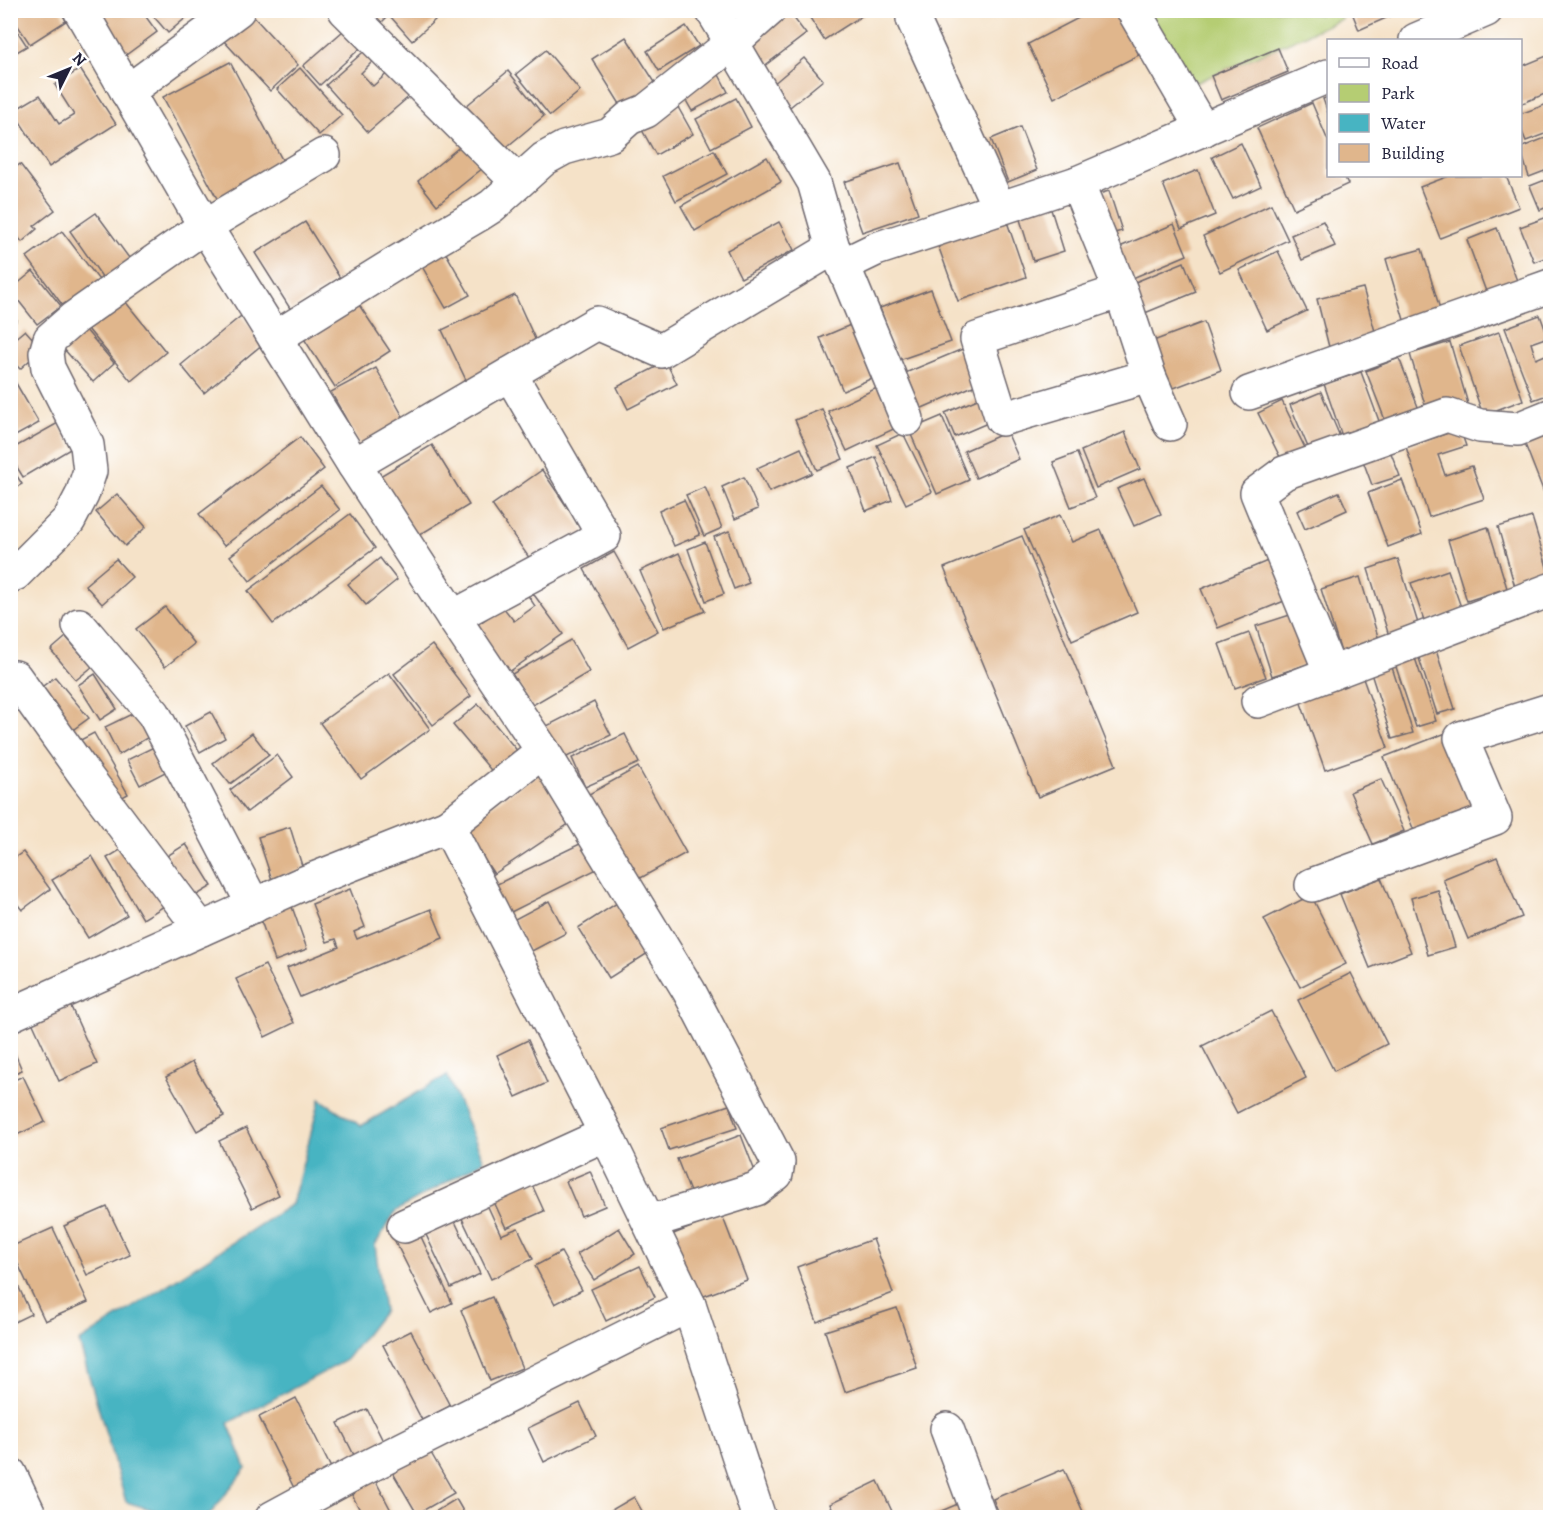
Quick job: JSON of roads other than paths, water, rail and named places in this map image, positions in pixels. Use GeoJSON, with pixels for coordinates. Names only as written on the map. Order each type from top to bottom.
{"type":"FeatureCollection","features":[{"type":"Feature","properties":{"kind":"street"},"geometry":{"type":"LineString","coordinates":[[80,10],[205,226],[354,465],[543,751],[689,992],[778,1162],[777,1174],[756,1189],[648,1222]]}},
{"type":"Feature","properties":{"kind":"street"},"geometry":{"type":"LineString","coordinates":[[127,92],[238,10]]}},
{"type":"Feature","properties":{"kind":"street"},"geometry":{"type":"LineString","coordinates":[[345,10],[518,182]]}},
{"type":"Feature","properties":{"kind":"street"},"geometry":{"type":"LineString","coordinates":[[712,10],[814,182],[838,256],[907,419]]}},
{"type":"Feature","properties":{"kind":"street"},"geometry":{"type":"LineString","coordinates":[[275,338],[396,263],[478,216],[544,159],[564,148],[610,135],[629,118],[646,111],[732,43],[769,10]]}},
{"type":"Feature","properties":{"kind":"street"},"geometry":{"type":"LineString","coordinates":[[1133,10],[1203,130]]}},
{"type":"Feature","properties":{"kind":"street"},"geometry":{"type":"LineString","coordinates":[[1418,39],[1486,10]]}},
{"type":"Feature","properties":{"kind":"street"},"geometry":{"type":"LineString","coordinates":[[913,19],[999,208]]}},
{"type":"Feature","properties":{"kind":"street"},"geometry":{"type":"LineString","coordinates":[[354,465],[597,324],[661,351],[838,256],[876,249],[1077,183],[1327,77]]}},
{"type":"Feature","properties":{"kind":"street"},"geometry":{"type":"LineString","coordinates":[[10,576],[15,574],[69,520],[82,495],[90,471],[87,445],[48,368],[46,353],[50,339],[74,318],[205,226],[324,155]]}},
{"type":"Feature","properties":{"kind":"street"},"geometry":{"type":"LineString","coordinates":[[1077,183],[1120,291],[1149,376],[1170,424]]}},
{"type":"Feature","properties":{"kind":"street"},"geometry":{"type":"LineString","coordinates":[[1249,393],[1551,286]]}},
{"type":"Feature","properties":{"kind":"street"},"geometry":{"type":"LineString","coordinates":[[1120,291],[977,339],[1002,419],[1149,376]]}},
{"type":"Feature","properties":{"kind":"street"},"geometry":{"type":"LineString","coordinates":[[453,617],[604,536],[510,374]]}},
{"type":"Feature","properties":{"kind":"street"},"geometry":{"type":"LineString","coordinates":[[1330,673],[1257,493],[1284,473],[1447,415],[1480,426],[1518,429],[1551,416]]}},
{"type":"Feature","properties":{"kind":"street"},"geometry":{"type":"LineString","coordinates":[[1258,701],[1551,590]]}},
{"type":"Feature","properties":{"kind":"street"},"geometry":{"type":"LineString","coordinates":[[79,625],[154,714],[254,906]]}},
{"type":"Feature","properties":{"kind":"street"},"geometry":{"type":"LineString","coordinates":[[15,676],[85,775],[201,929]]}},
{"type":"Feature","properties":{"kind":"street"},"geometry":{"type":"LineString","coordinates":[[1312,885],[1495,818],[1461,738],[1551,710]]}},
{"type":"Feature","properties":{"kind":"street"},"geometry":{"type":"LineString","coordinates":[[10,1015],[304,883],[448,826],[543,751]]}},
{"type":"Feature","properties":{"kind":"street"},"geometry":{"type":"LineString","coordinates":[[448,826],[606,1134],[689,1305],[759,1518]]}},
{"type":"Feature","properties":{"kind":"street"},"geometry":{"type":"LineString","coordinates":[[404,1226],[606,1134]]}},
{"type":"Feature","properties":{"kind":"street"},"geometry":{"type":"LineString","coordinates":[[273,1518],[357,1472],[689,1305]]}},
{"type":"Feature","properties":{"kind":"street"},"geometry":{"type":"LineString","coordinates":[[947,1429],[980,1518]]}},
{"type":"Feature","properties":{"kind":"street"},"geometry":{"type":"LineString","coordinates":[[10,1474],[31,1518]]}},
{"type":"Feature","properties":{"kind":"water"},"geometry":{"type":"Polygon","coordinates":[[[447,1075],[484,1161],[396,1211],[375,1245],[384,1311],[345,1361],[228,1423],[246,1468],[208,1517],[176,1517],[126,1502],[79,1342],[292,1204],[320,1099],[361,1126],[447,1075]]]}}]}
